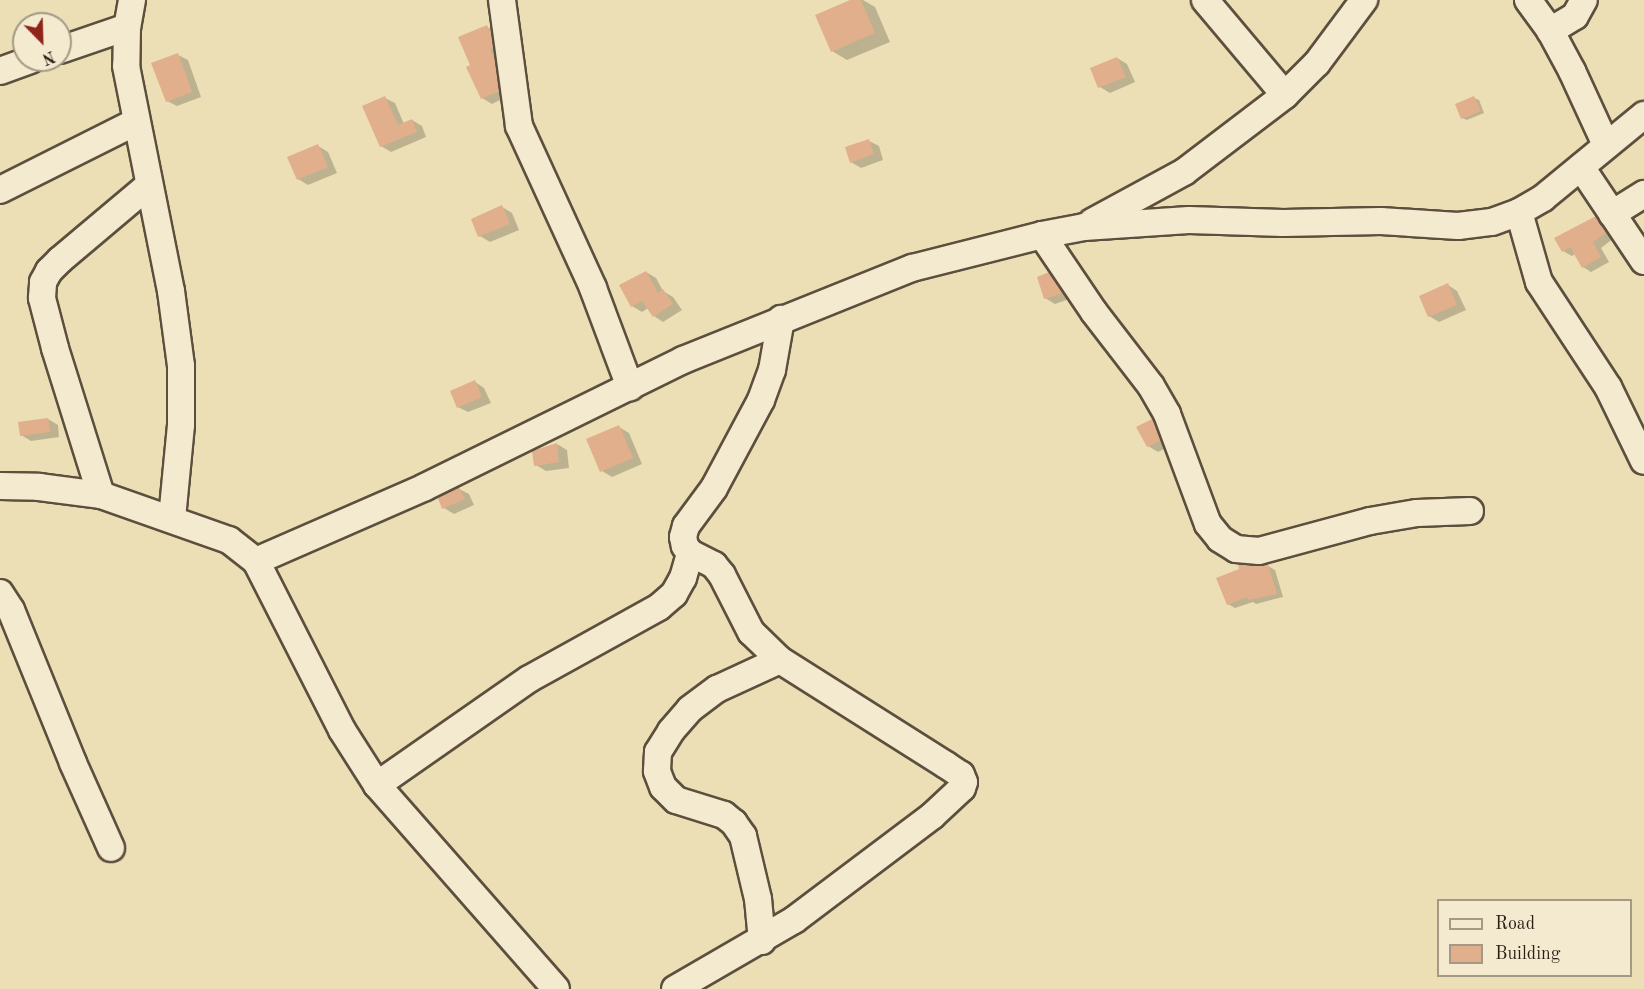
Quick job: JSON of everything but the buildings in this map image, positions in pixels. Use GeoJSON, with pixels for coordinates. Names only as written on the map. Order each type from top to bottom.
{"type":"FeatureCollection","features":[{"type":"Feature","properties":{"kind":"street"},"geometry":{"type":"LineString","coordinates":[[132,0],[127,27],[126,66],[148,186],[171,291],[181,366],[181,425],[172,519]]}},
{"type":"Feature","properties":{"kind":"street"},"geometry":{"type":"LineString","coordinates":[[502,0],[519,126],[593,288],[630,387]]}},
{"type":"Feature","properties":{"kind":"street"},"geometry":{"type":"LineString","coordinates":[[1205,0],[1285,95]]}},
{"type":"Feature","properties":{"kind":"street"},"geometry":{"type":"LineString","coordinates":[[1084,227],[1184,172],[1285,95],[1317,63],[1364,0]]}},
{"type":"Feature","properties":{"kind":"street"},"geometry":{"type":"LineString","coordinates":[[1528,0],[1550,31],[1606,145]]}},
{"type":"Feature","properties":{"kind":"street"},"geometry":{"type":"LineString","coordinates":[[1550,31],[1575,16],[1584,0]]}},
{"type":"Feature","properties":{"kind":"street"},"geometry":{"type":"LineString","coordinates":[[72,46],[127,27]]}},
{"type":"Feature","properties":{"kind":"street"},"geometry":{"type":"LineString","coordinates":[[0,190],[136,122]]}},
{"type":"Feature","properties":{"kind":"street"},"geometry":{"type":"LineString","coordinates":[[256,561],[425,487],[683,360],[912,268],[1042,235],[1084,227],[1189,220],[1283,223],[1381,221],[1458,226],[1492,222],[1519,212],[1543,198],[1606,145],[1640,122]]}},
{"type":"Feature","properties":{"kind":"street"},"geometry":{"type":"LineString","coordinates":[[1581,166],[1644,261]]}},
{"type":"Feature","properties":{"kind":"street"},"geometry":{"type":"LineString","coordinates":[[101,495],[55,348],[42,298],[43,282],[49,271],[60,260],[148,186]]}},
{"type":"Feature","properties":{"kind":"street"},"geometry":{"type":"LineString","coordinates":[[1612,214],[1644,194]]}},
{"type":"Feature","properties":{"kind":"street"},"geometry":{"type":"LineString","coordinates":[[1519,212],[1539,282],[1608,387],[1644,460]]}},
{"type":"Feature","properties":{"kind":"street"},"geometry":{"type":"LineString","coordinates":[[1042,235],[1094,312],[1151,386],[1167,414],[1204,514],[1220,539],[1236,549],[1260,551],[1370,521],[1417,513],[1470,511]]}},
{"type":"Feature","properties":{"kind":"street"},"geometry":{"type":"LineString","coordinates":[[675,989],[762,941],[794,920],[932,816],[962,789],[964,782],[961,776],[946,765],[780,660],[751,632],[722,575],[714,565],[690,554],[685,546],[683,537],[686,526],[714,488],[761,400],[772,370],[781,319]]}},
{"type":"Feature","properties":{"kind":"street"},"geometry":{"type":"LineString","coordinates":[[0,486],[39,487],[101,495],[229,540],[256,561],[342,730],[377,785],[556,989]]}},
{"type":"Feature","properties":{"kind":"street"},"geometry":{"type":"LineString","coordinates":[[377,785],[529,680],[659,607],[674,594],[683,578],[690,554]]}},
{"type":"Feature","properties":{"kind":"street"},"geometry":{"type":"LineString","coordinates":[[0,593],[11,610],[69,753],[111,848]]}},
{"type":"Feature","properties":{"kind":"street"},"geometry":{"type":"LineString","coordinates":[[762,941],[758,899],[743,836],[734,823],[724,815],[676,800],[663,787],[657,771],[657,761],[658,752],[671,731],[690,709],[717,689],[780,660]]}}]}
